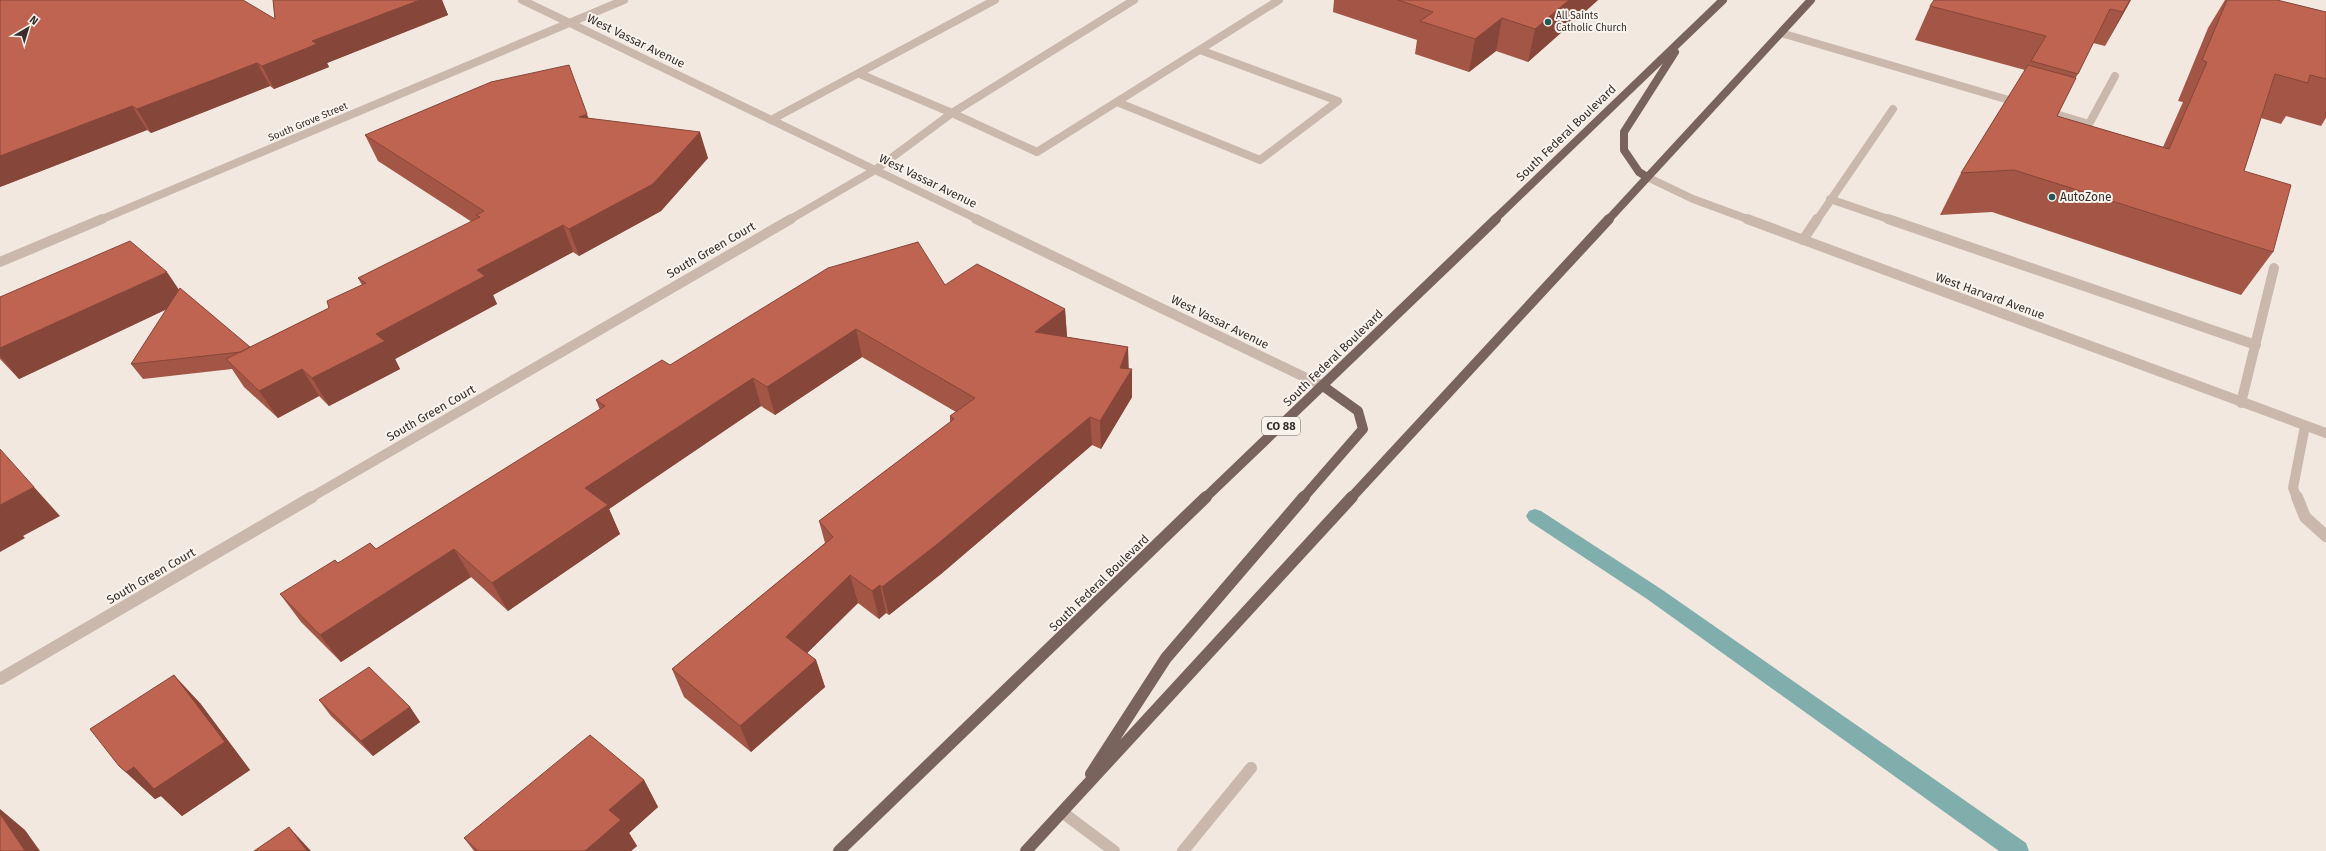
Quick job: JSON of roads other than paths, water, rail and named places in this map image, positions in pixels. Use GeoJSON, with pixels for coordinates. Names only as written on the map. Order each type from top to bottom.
{"type":"FeatureCollection","features":[{"type":"Feature","properties":{"kind":"main road","name":"South Federal Boulevard"},"geometry":{"type":"LineString","coordinates":[[839,851],[1723,0]]}},
{"type":"Feature","properties":{"kind":"main road"},"geometry":{"type":"LineString","coordinates":[[1026,851],[1811,0]]}},
{"type":"Feature","properties":{"kind":"main road"},"geometry":{"type":"LineString","coordinates":[[1647,177],[1639,172],[1624,150],[1624,132],[1683,38]]}},
{"type":"Feature","properties":{"kind":"main road"},"geometry":{"type":"LineString","coordinates":[[1075,798],[1166,658],[1363,429],[1358,411],[1323,386]]}},
{"type":"Feature","properties":{"kind":"street","name":"West Vassar Avenue"},"geometry":{"type":"LineString","coordinates":[[522,0],[1323,386]]}},
{"type":"Feature","properties":{"kind":"street","name":"South Grove Street"},"geometry":{"type":"LineString","coordinates":[[0,262],[624,0]]}},
{"type":"Feature","properties":{"kind":"street"},"geometry":{"type":"LineString","coordinates":[[771,120],[860,74],[995,0]]}},
{"type":"Feature","properties":{"kind":"street","name":"South Green Court"},"geometry":{"type":"LineString","coordinates":[[0,679],[875,170],[952,113],[1134,0]]}},
{"type":"Feature","properties":{"kind":"street"},"geometry":{"type":"LineString","coordinates":[[860,74],[952,113],[1037,152],[1279,0]]}},
{"type":"Feature","properties":{"kind":"street"},"geometry":{"type":"LineString","coordinates":[[1781,33],[2089,124],[2115,76]]}},
{"type":"Feature","properties":{"kind":"street"},"geometry":{"type":"LineString","coordinates":[[1117,102],[1260,160],[1338,101],[1200,50]]}},
{"type":"Feature","properties":{"kind":"street"},"geometry":{"type":"LineString","coordinates":[[1803,240],[1893,109]]}},
{"type":"Feature","properties":{"kind":"street","name":"West Harvard Avenue"},"geometry":{"type":"LineString","coordinates":[[1647,177],[1693,199],[2241,403],[2326,433]]}},
{"type":"Feature","properties":{"kind":"street"},"geometry":{"type":"LineString","coordinates":[[1830,199],[2256,344]]}},
{"type":"Feature","properties":{"kind":"street"},"geometry":{"type":"LineString","coordinates":[[2241,403],[2274,268]]}},
{"type":"Feature","properties":{"kind":"street"},"geometry":{"type":"LineString","coordinates":[[2306,426],[2293,488],[2305,518],[2326,536]]}},
{"type":"Feature","properties":{"kind":"street"},"geometry":{"type":"LineString","coordinates":[[1183,851],[1251,768]]}},
{"type":"Feature","properties":{"kind":"street"},"geometry":{"type":"LineString","coordinates":[[1062,812],[1114,851]]}},
{"type":"Feature","properties":{"kind":"waterway"},"geometry":{"type":"LineString","coordinates":[[1535,516],[1654,594],[2018,851]]}},
{"type":"Feature","properties":{"kind":"place","name":"All Saints Catholic Church"},"geometry":{"type":"Point","coordinates":[1548,22]}},
{"type":"Feature","properties":{"kind":"place","name":"AutoZone"},"geometry":{"type":"Point","coordinates":[2052,197]}}]}
